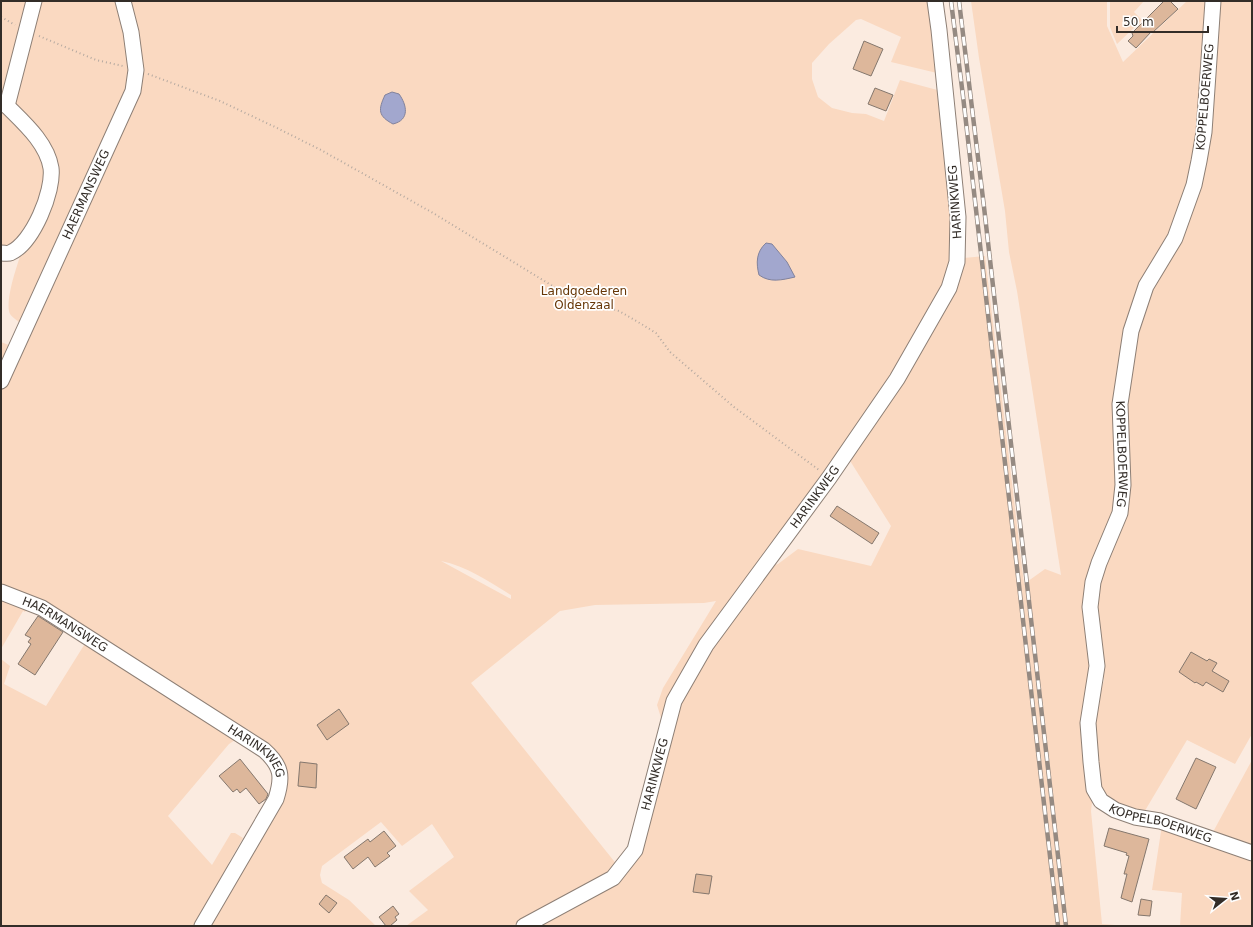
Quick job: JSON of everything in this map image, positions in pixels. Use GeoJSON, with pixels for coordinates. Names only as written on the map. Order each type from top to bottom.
{"type":"FeatureCollection","features":[{"type":"Feature","properties":{"kind":"street"},"geometry":{"type":"LineString","coordinates":[[1,253],[9,253],[18,247],[32,232],[44,207],[50,187],[51,168],[44,149],[31,131],[4,107],[34,1]]}},
{"type":"Feature","properties":{"kind":"street","name":"HAERMANSWEG"},"geometry":{"type":"LineString","coordinates":[[1,382],[133,91],[136,70],[131,32],[123,1]]}},
{"type":"Feature","properties":{"kind":"street","name":"HARINKWEG"},"geometry":{"type":"LineString","coordinates":[[524,926],[613,878],[635,850],[674,701],[706,646],[829,478],[897,379],[949,288],[957,262],[958,217],[935,1]]}},
{"type":"Feature","properties":{"kind":"street","name":"KOPPELBOERWEG"},"geometry":{"type":"LineString","coordinates":[[1213,1],[1204,132],[1195,179],[1175,238],[1146,286],[1131,331],[1120,404],[1123,485],[1120,513],[1099,563],[1093,582],[1090,606],[1097,666],[1088,723],[1094,789],[1101,801],[1115,810],[1135,817],[1160,821],[1252,853]]}},
{"type":"Feature","properties":{"kind":"street","name":"HAERMANSWEG"},"geometry":{"type":"LineString","coordinates":[[1,592],[42,608],[126,662]]}},
{"type":"Feature","properties":{"kind":"street","name":"HARINKWEG"},"geometry":{"type":"LineString","coordinates":[[126,662],[264,750],[273,758],[281,777],[281,785],[276,799],[202,926]]}},
{"type":"Feature","properties":{"kind":"path"},"geometry":{"type":"LineString","coordinates":[[1,17],[26,31],[96,60],[136,70],[220,101],[275,127],[320,150],[433,213],[569,296],[619,311],[656,333],[670,352],[734,407],[829,478]]}},
{"type":"Feature","properties":{"kind":"green space"},"geometry":{"type":"Polygon","coordinates":[[[1,1],[27,1],[1,101],[1,1]]]}},
{"type":"Feature","properties":{"kind":"green space"},"geometry":{"type":"Polygon","coordinates":[[[38,1],[118,1],[126,35],[129,81],[21,324],[10,314],[9,303],[11,286],[24,244],[53,172],[13,102],[38,1]]]}},
{"type":"Feature","properties":{"kind":"green space","name":"Landgoederen Oldenzaal"},"geometry":{"type":"Polygon","coordinates":[[[128,1],[929,1],[937,73],[891,62],[901,37],[861,19],[856,20],[829,44],[812,63],[812,79],[818,97],[832,108],[852,113],[866,114],[884,121],[900,80],[941,91],[956,242],[937,304],[662,721],[657,705],[663,688],[716,601],[704,603],[595,605],[560,611],[471,683],[618,866],[574,896],[512,926],[406,926],[428,910],[409,891],[454,857],[432,824],[402,846],[381,822],[322,866],[320,875],[322,883],[349,900],[376,926],[1,926],[1,659],[10,666],[4,684],[46,706],[86,642],[28,607],[25,612],[23,611],[1,649],[1,389],[141,83],[128,1]],[[441,561],[511,599],[511,595],[478,575],[450,563],[441,561]],[[246,728],[238,738],[229,744],[168,816],[212,865],[231,833],[235,833],[243,838],[228,864],[238,870],[284,763],[277,752],[246,728]]]}},
{"type":"Feature","properties":{"kind":"green space"},"geometry":{"type":"Polygon","coordinates":[[[971,1],[1107,1],[1107,26],[1123,62],[1187,1],[1205,1],[1200,122],[1197,153],[1169,237],[1137,292],[1118,500],[1093,562],[1093,794],[1091,811],[1102,924],[1129,926],[535,926],[619,877],[672,725],[690,680],[767,567],[778,564],[798,549],[871,566],[891,526],[847,456],[964,258],[985,256],[1024,584],[1045,569],[1061,575],[1017,291],[1009,252],[1005,211],[979,58],[971,1]]]}},
{"type":"Feature","properties":{"kind":"green space"},"geometry":{"type":"Polygon","coordinates":[[[1110,1],[1144,1],[1134,12],[1142,20],[1117,44],[1110,27],[1110,1]]]}},
{"type":"Feature","properties":{"kind":"green space"},"geometry":{"type":"Polygon","coordinates":[[[1218,1],[1252,1],[1252,734],[1235,764],[1187,740],[1143,814],[1108,801],[1100,786],[1094,732],[1098,701],[1104,680],[1095,609],[1099,581],[1127,504],[1125,396],[1142,307],[1183,231],[1218,1]]]}},
{"type":"Feature","properties":{"kind":"green space"},"geometry":{"type":"Polygon","coordinates":[[[1,111],[7,113],[20,125],[46,164],[44,201],[13,245],[1,246],[1,111]]]}},
{"type":"Feature","properties":{"kind":"green space"},"geometry":{"type":"Polygon","coordinates":[[[1,342],[11,346],[1,367],[1,342]]]}},
{"type":"Feature","properties":{"kind":"green space"},"geometry":{"type":"Polygon","coordinates":[[[1252,760],[1252,848],[1213,832],[1252,760]]]}},
{"type":"Feature","properties":{"kind":"green space"},"geometry":{"type":"Polygon","coordinates":[[[1162,825],[1252,860],[1252,926],[1180,926],[1182,893],[1152,890],[1162,825]]]}},
{"type":"Feature","properties":{"kind":"water"},"geometry":{"type":"Polygon","coordinates":[[[392,92],[399,94],[405,107],[404,116],[402,119],[393,124],[384,118],[380,109],[385,95],[392,92]]]}},
{"type":"Feature","properties":{"kind":"water"},"geometry":{"type":"Polygon","coordinates":[[[766,243],[772,244],[787,262],[795,277],[772,280],[763,278],[759,275],[757,266],[758,258],[760,250],[766,243]]]}},
{"type":"Feature","properties":{"kind":"building"},"geometry":{"type":"Polygon","coordinates":[[[1164,1],[1170,1],[1178,9],[1152,33],[1151,32],[1136,48],[1128,41],[1133,36],[1132,33],[1164,1]]]}},
{"type":"Feature","properties":{"kind":"building"},"geometry":{"type":"Polygon","coordinates":[[[864,41],[883,49],[871,76],[853,69],[864,41]]]}},
{"type":"Feature","properties":{"kind":"building"},"geometry":{"type":"Polygon","coordinates":[[[875,88],[893,95],[886,111],[868,104],[875,88]]]}},
{"type":"Feature","properties":{"kind":"building"},"geometry":{"type":"Polygon","coordinates":[[[837,506],[879,533],[872,544],[830,516],[837,506]]]}},
{"type":"Feature","properties":{"kind":"building"},"geometry":{"type":"Polygon","coordinates":[[[38,616],[63,632],[35,675],[18,664],[31,644],[28,642],[31,638],[25,635],[38,616]]]}},
{"type":"Feature","properties":{"kind":"building"},"geometry":{"type":"Polygon","coordinates":[[[1191,652],[1207,661],[1209,659],[1217,663],[1212,671],[1229,681],[1223,692],[1206,682],[1203,686],[1196,682],[1195,683],[1179,672],[1191,652]]]}},
{"type":"Feature","properties":{"kind":"building"},"geometry":{"type":"Polygon","coordinates":[[[339,709],[349,724],[327,740],[317,725],[339,709]]]}},
{"type":"Feature","properties":{"kind":"building"},"geometry":{"type":"Polygon","coordinates":[[[1196,758],[1216,767],[1196,809],[1176,799],[1196,758]]]}},
{"type":"Feature","properties":{"kind":"building"},"geometry":{"type":"Polygon","coordinates":[[[240,759],[268,794],[266,799],[259,804],[246,788],[240,793],[237,789],[233,792],[219,776],[240,759]]]}},
{"type":"Feature","properties":{"kind":"building"},"geometry":{"type":"Polygon","coordinates":[[[300,762],[317,764],[316,788],[298,786],[300,762]]]}},
{"type":"Feature","properties":{"kind":"building"},"geometry":{"type":"Polygon","coordinates":[[[1109,828],[1149,839],[1132,902],[1121,898],[1127,874],[1124,874],[1129,856],[1126,855],[1127,853],[1104,846],[1109,828]]]}},
{"type":"Feature","properties":{"kind":"building"},"geometry":{"type":"Polygon","coordinates":[[[384,831],[396,846],[387,853],[390,856],[375,867],[368,857],[353,869],[344,857],[368,839],[370,842],[384,831]]]}},
{"type":"Feature","properties":{"kind":"building"},"geometry":{"type":"Polygon","coordinates":[[[696,874],[712,876],[709,894],[693,892],[696,874]]]}},
{"type":"Feature","properties":{"kind":"building"},"geometry":{"type":"Polygon","coordinates":[[[326,895],[337,903],[329,913],[319,904],[326,895]]]}},
{"type":"Feature","properties":{"kind":"building"},"geometry":{"type":"Polygon","coordinates":[[[1141,899],[1152,901],[1150,916],[1138,915],[1141,899]]]}},
{"type":"Feature","properties":{"kind":"building"},"geometry":{"type":"Polygon","coordinates":[[[393,906],[399,914],[395,917],[397,920],[390,926],[386,926],[379,917],[393,906]]]}},
{"type":"Feature","properties":{"kind":"railway"},"geometry":{"type":"LineString","coordinates":[[951,1],[1058,926]]}},
{"type":"Feature","properties":{"kind":"railway"},"geometry":{"type":"LineString","coordinates":[[959,1],[1066,926]]}}]}
